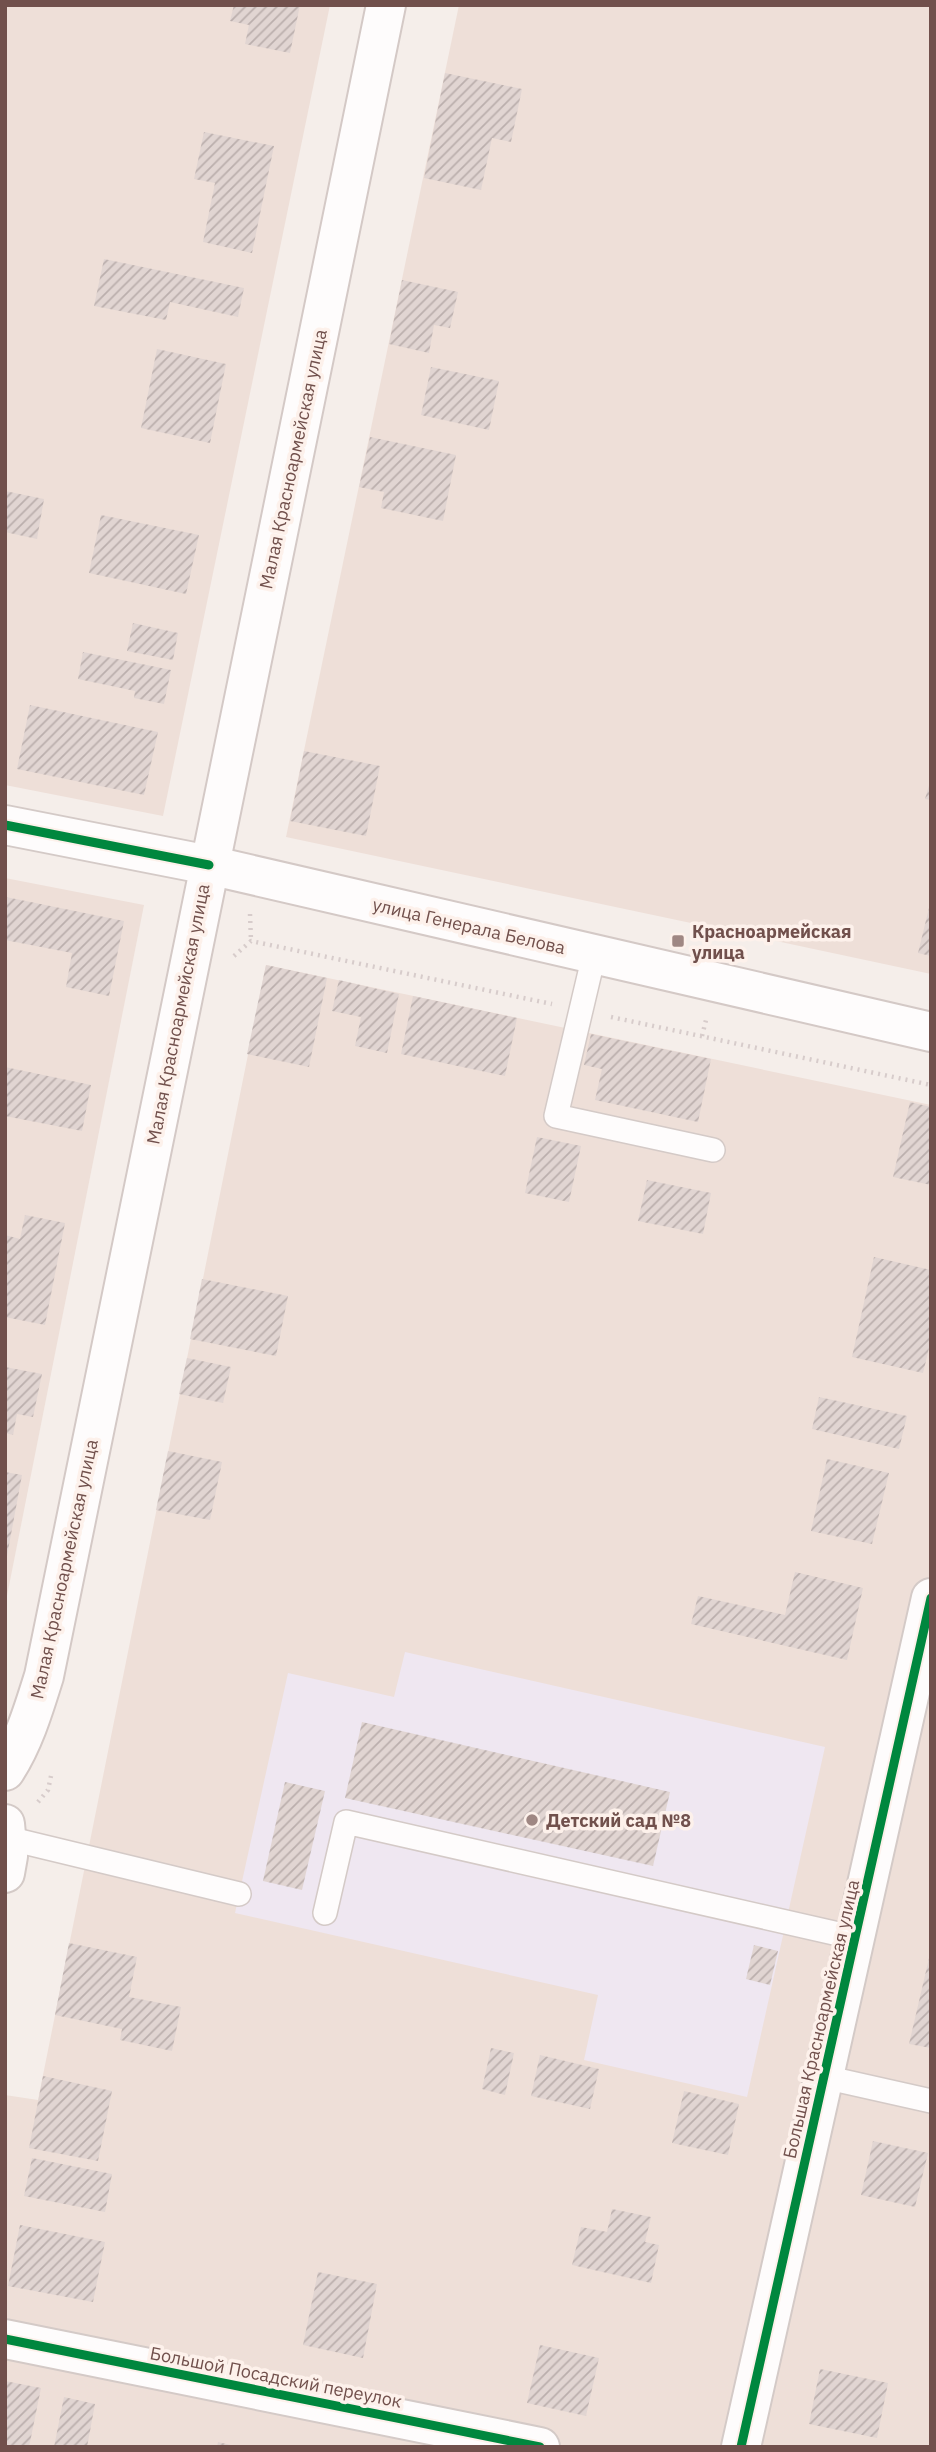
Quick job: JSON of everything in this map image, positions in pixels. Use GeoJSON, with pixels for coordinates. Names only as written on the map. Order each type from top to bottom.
{"type":"FeatureCollection","features":[{"type":"Feature","properties":{"kind":"main road","name":"Малая Красноармейская улица"},"geometry":{"type":"LineString","coordinates":[[5,1771],[14,1758],[29,1724],[44,1676],[386,5]]}},
{"type":"Feature","properties":{"kind":"main road","name":"улица Генерала Белова"},"geometry":{"type":"LineString","coordinates":[[5,825],[209,865],[931,1032]]}},
{"type":"Feature","properties":{"kind":"main road","name":"Большая Красноармейская улица"},"geometry":{"type":"LineString","coordinates":[[741,2447],[931,1598]]}},
{"type":"Feature","properties":{"kind":"main road","name":"Большой Посадский переулок"},"geometry":{"type":"LineString","coordinates":[[5,2339],[540,2447]]}},
{"type":"Feature","properties":{"kind":"lane"},"geometry":{"type":"LineString","coordinates":[[594,955],[556,1116],[713,1150]]}},
{"type":"Feature","properties":{"kind":"lane"},"geometry":{"type":"LineString","coordinates":[[325,1913],[346,1822],[856,1938]]}},
{"type":"Feature","properties":{"kind":"lane"},"geometry":{"type":"LineString","coordinates":[[6,1845],[239,1894]]}},
{"type":"Feature","properties":{"kind":"lane"},"geometry":{"type":"LineString","coordinates":[[824,2077],[931,2101]]}},
{"type":"Feature","properties":{"kind":"path"},"geometry":{"type":"LineString","coordinates":[[226,964],[251,941],[931,1085]]}},
{"type":"Feature","properties":{"kind":"path"},"geometry":{"type":"LineString","coordinates":[[6,1845],[48,1790],[54,1763]]}},
{"type":"Feature","properties":{"kind":"shaded area"},"geometry":{"type":"Polygon","coordinates":[[[5,5],[330,5],[163,816],[5,785],[5,5]]]}},
{"type":"Feature","properties":{"kind":"shaded area"},"geometry":{"type":"Polygon","coordinates":[[[459,5],[931,5],[931,974],[286,837],[459,5]]]}},
{"type":"Feature","properties":{"kind":"shaded area"},"geometry":{"type":"Polygon","coordinates":[[[5,878],[144,905],[5,1606],[5,878]]]}},
{"type":"Feature","properties":{"kind":"shaded area"},"geometry":{"type":"Polygon","coordinates":[[[266,965],[931,1105],[931,2447],[5,2447],[5,2095],[38,2100],[266,965]]]}},
{"type":"Feature","properties":{"kind":"shaded area","name":"Детский сад №8"},"geometry":{"type":"Polygon","coordinates":[[[405,1652],[825,1747],[747,2097],[584,2060],[598,1995],[235,1913],[288,1673],[394,1697],[405,1652]]]}},
{"type":"Feature","properties":{"kind":"building"},"geometry":{"type":"Polygon","coordinates":[[[234,5],[300,5],[290,53],[245,44],[249,25],[230,21],[234,5]]]}},
{"type":"Feature","properties":{"kind":"building"},"geometry":{"type":"Polygon","coordinates":[[[445,73],[522,89],[511,142],[492,138],[481,190],[424,178],[445,73]]]}},
{"type":"Feature","properties":{"kind":"building"},"geometry":{"type":"Polygon","coordinates":[[[204,132],[274,146],[252,253],[203,242],[215,183],[194,179],[204,132]]]}},
{"type":"Feature","properties":{"kind":"building"},"geometry":{"type":"Polygon","coordinates":[[[104,259],[244,288],[238,317],[170,302],[166,320],[94,306],[104,259]]]}},
{"type":"Feature","properties":{"kind":"building"},"geometry":{"type":"Polygon","coordinates":[[[402,280],[458,292],[450,328],[434,325],[429,353],[389,344],[402,280]]]}},
{"type":"Feature","properties":{"kind":"building"},"geometry":{"type":"Polygon","coordinates":[[[157,349],[226,364],[210,443],[141,428],[157,349]]]}},
{"type":"Feature","properties":{"kind":"building"},"geometry":{"type":"Polygon","coordinates":[[[431,367],[499,381],[489,430],[421,415],[431,367]]]}},
{"type":"Feature","properties":{"kind":"building"},"geometry":{"type":"Polygon","coordinates":[[[370,437],[456,455],[443,521],[381,508],[384,492],[359,487],[370,437]]]}},
{"type":"Feature","properties":{"kind":"building"},"geometry":{"type":"Polygon","coordinates":[[[5,491],[44,499],[37,539],[5,532],[5,491]]]}},
{"type":"Feature","properties":{"kind":"building"},"geometry":{"type":"Polygon","coordinates":[[[101,515],[199,535],[186,594],[89,573],[101,515]]]}},
{"type":"Feature","properties":{"kind":"building"},"geometry":{"type":"Polygon","coordinates":[[[133,623],[178,633],[173,660],[127,651],[133,623]]]}},
{"type":"Feature","properties":{"kind":"building"},"geometry":{"type":"Polygon","coordinates":[[[83,652],[171,670],[164,704],[134,698],[135,691],[78,679],[83,652]]]}},
{"type":"Feature","properties":{"kind":"building"},"geometry":{"type":"Polygon","coordinates":[[[30,705],[158,732],[144,795],[17,769],[30,705]]]}},
{"type":"Feature","properties":{"kind":"building"},"geometry":{"type":"Polygon","coordinates":[[[304,751],[380,766],[366,836],[290,821],[304,751]]]}},
{"type":"Feature","properties":{"kind":"building"},"geometry":{"type":"Polygon","coordinates":[[[931,782],[931,800],[925,799],[931,782]]]}},
{"type":"Feature","properties":{"kind":"building"},"geometry":{"type":"Polygon","coordinates":[[[6,897],[124,921],[109,996],[66,987],[72,953],[5,940],[6,897]]]}},
{"type":"Feature","properties":{"kind":"building"},"geometry":{"type":"Polygon","coordinates":[[[931,904],[931,956],[918,953],[931,904]]]}},
{"type":"Feature","properties":{"kind":"building"},"geometry":{"type":"Polygon","coordinates":[[[266,965],[327,978],[309,1067],[247,1054],[266,965]]]}},
{"type":"Feature","properties":{"kind":"building"},"geometry":{"type":"Polygon","coordinates":[[[339,980],[399,994],[387,1053],[355,1046],[361,1017],[332,1011],[339,980]]]}},
{"type":"Feature","properties":{"kind":"building"},"geometry":{"type":"Polygon","coordinates":[[[413,996],[517,1018],[505,1076],[401,1054],[413,996]]]}},
{"type":"Feature","properties":{"kind":"building"},"geometry":{"type":"Polygon","coordinates":[[[591,1034],[711,1059],[698,1122],[595,1100],[602,1069],[584,1065],[591,1034]]]}},
{"type":"Feature","properties":{"kind":"building"},"geometry":{"type":"Polygon","coordinates":[[[5,1067],[91,1085],[82,1131],[5,1116],[5,1067]]]}},
{"type":"Feature","properties":{"kind":"building"},"geometry":{"type":"Polygon","coordinates":[[[910,1102],[931,1107],[931,1185],[893,1177],[910,1102]]]}},
{"type":"Feature","properties":{"kind":"building"},"geometry":{"type":"Polygon","coordinates":[[[537,1137],[581,1146],[569,1202],[525,1193],[537,1137]]]}},
{"type":"Feature","properties":{"kind":"building"},"geometry":{"type":"Polygon","coordinates":[[[647,1180],[711,1193],[703,1234],[638,1221],[647,1180]]]}},
{"type":"Feature","properties":{"kind":"building"},"geometry":{"type":"Polygon","coordinates":[[[25,1215],[65,1223],[45,1325],[5,1317],[5,1235],[20,1239],[25,1215]]]}},
{"type":"Feature","properties":{"kind":"building"},"geometry":{"type":"Polygon","coordinates":[[[874,1257],[931,1270],[931,1340],[923,1373],[852,1357],[874,1257]]]}},
{"type":"Feature","properties":{"kind":"building"},"geometry":{"type":"Polygon","coordinates":[[[202,1279],[288,1296],[276,1356],[190,1339],[202,1279]]]}},
{"type":"Feature","properties":{"kind":"building"},"geometry":{"type":"Polygon","coordinates":[[[187,1358],[231,1367],[223,1403],[179,1394],[187,1358]]]}},
{"type":"Feature","properties":{"kind":"building"},"geometry":{"type":"Polygon","coordinates":[[[5,1367],[42,1374],[33,1417],[17,1414],[13,1435],[5,1433],[5,1367]]]}},
{"type":"Feature","properties":{"kind":"building"},"geometry":{"type":"Polygon","coordinates":[[[819,1397],[907,1416],[899,1449],[812,1429],[819,1397]]]}},
{"type":"Feature","properties":{"kind":"building"},"geometry":{"type":"Polygon","coordinates":[[[168,1451],[222,1462],[210,1520],[156,1510],[168,1451]]]}},
{"type":"Feature","properties":{"kind":"building"},"geometry":{"type":"Polygon","coordinates":[[[827,1459],[889,1473],[872,1544],[811,1531],[827,1459]]]}},
{"type":"Feature","properties":{"kind":"building"},"geometry":{"type":"Polygon","coordinates":[[[5,1472],[22,1475],[7,1556],[5,1555],[5,1472]]]}},
{"type":"Feature","properties":{"kind":"building"},"geometry":{"type":"Polygon","coordinates":[[[795,1572],[863,1588],[847,1660],[691,1624],[698,1596],[785,1615],[795,1572]]]}},
{"type":"Feature","properties":{"kind":"building"},"geometry":{"type":"Polygon","coordinates":[[[362,1722],[670,1792],[653,1866],[345,1798],[362,1722]]]}},
{"type":"Feature","properties":{"kind":"building"},"geometry":{"type":"Polygon","coordinates":[[[285,1782],[325,1791],[302,1890],[263,1881],[285,1782]]]}},
{"type":"Feature","properties":{"kind":"building"},"geometry":{"type":"Polygon","coordinates":[[[69,1943],[137,1957],[129,1997],[181,2007],[172,2051],[120,2040],[122,2029],[55,2015],[69,1943]]]}},
{"type":"Feature","properties":{"kind":"building"},"geometry":{"type":"Polygon","coordinates":[[[754,1945],[778,1951],[770,1985],[746,1979],[754,1945]]]}},
{"type":"Feature","properties":{"kind":"building"},"geometry":{"type":"Polygon","coordinates":[[[931,1954],[931,2048],[909,2044],[931,1954]]]}},
{"type":"Feature","properties":{"kind":"building"},"geometry":{"type":"Polygon","coordinates":[[[491,2048],[514,2053],[505,2095],[482,2089],[491,2048]]]}},
{"type":"Feature","properties":{"kind":"building"},"geometry":{"type":"Polygon","coordinates":[[[540,2055],[599,2069],[590,2109],[531,2096],[540,2055]]]}},
{"type":"Feature","properties":{"kind":"building"},"geometry":{"type":"Polygon","coordinates":[[[43,2076],[112,2091],[98,2161],[29,2148],[43,2076]]]}},
{"type":"Feature","properties":{"kind":"building"},"geometry":{"type":"Polygon","coordinates":[[[684,2091],[739,2104],[728,2155],[672,2143],[684,2091]]]}},
{"type":"Feature","properties":{"kind":"building"},"geometry":{"type":"Polygon","coordinates":[[[873,2141],[928,2153],[915,2207],[861,2195],[873,2141]]]}},
{"type":"Feature","properties":{"kind":"building"},"geometry":{"type":"Polygon","coordinates":[[[32,2158],[112,2174],[105,2212],[24,2196],[32,2158]]]}},
{"type":"Feature","properties":{"kind":"building"},"geometry":{"type":"Polygon","coordinates":[[[612,2209],[651,2217],[645,2242],[659,2245],[651,2283],[572,2265],[581,2227],[607,2232],[612,2209]]]}},
{"type":"Feature","properties":{"kind":"building"},"geometry":{"type":"Polygon","coordinates":[[[20,2225],[105,2242],[93,2302],[8,2286],[20,2225]]]}},
{"type":"Feature","properties":{"kind":"building"},"geometry":{"type":"Polygon","coordinates":[[[318,2272],[377,2284],[363,2358],[303,2345],[318,2272]]]}},
{"type":"Feature","properties":{"kind":"building"},"geometry":{"type":"Polygon","coordinates":[[[540,2345],[599,2358],[586,2416],[527,2403],[540,2345]]]}},
{"type":"Feature","properties":{"kind":"building"},"geometry":{"type":"Polygon","coordinates":[[[820,2369],[888,2383],[877,2438],[809,2424],[820,2369]]]}},
{"type":"Feature","properties":{"kind":"building"},"geometry":{"type":"Polygon","coordinates":[[[5,2381],[41,2388],[29,2447],[5,2447],[5,2381]]]}},
{"type":"Feature","properties":{"kind":"building"},"geometry":{"type":"Polygon","coordinates":[[[64,2397],[95,2404],[87,2447],[54,2447],[64,2397]]]}},
{"type":"Feature","properties":{"kind":"building"},"geometry":{"type":"Polygon","coordinates":[[[218,2442],[235,2446],[235,2447],[217,2447],[218,2442]]]}},
{"type":"Feature","properties":{"kind":"cycle path"},"geometry":{"type":"LineString","coordinates":[[5,825],[209,865]]}},
{"type":"Feature","properties":{"kind":"cycle path"},"geometry":{"type":"LineString","coordinates":[[741,2447],[931,1598]]}},
{"type":"Feature","properties":{"kind":"cycle path"},"geometry":{"type":"LineString","coordinates":[[5,2339],[540,2447]]}},
{"type":"Feature","properties":{"kind":"place","name":"Красноармейская улица"},"geometry":{"type":"Point","coordinates":[678,941]}},
{"type":"Feature","properties":{"kind":"place","name":"Детский сад №8"},"geometry":{"type":"Point","coordinates":[532,1820]}}]}
